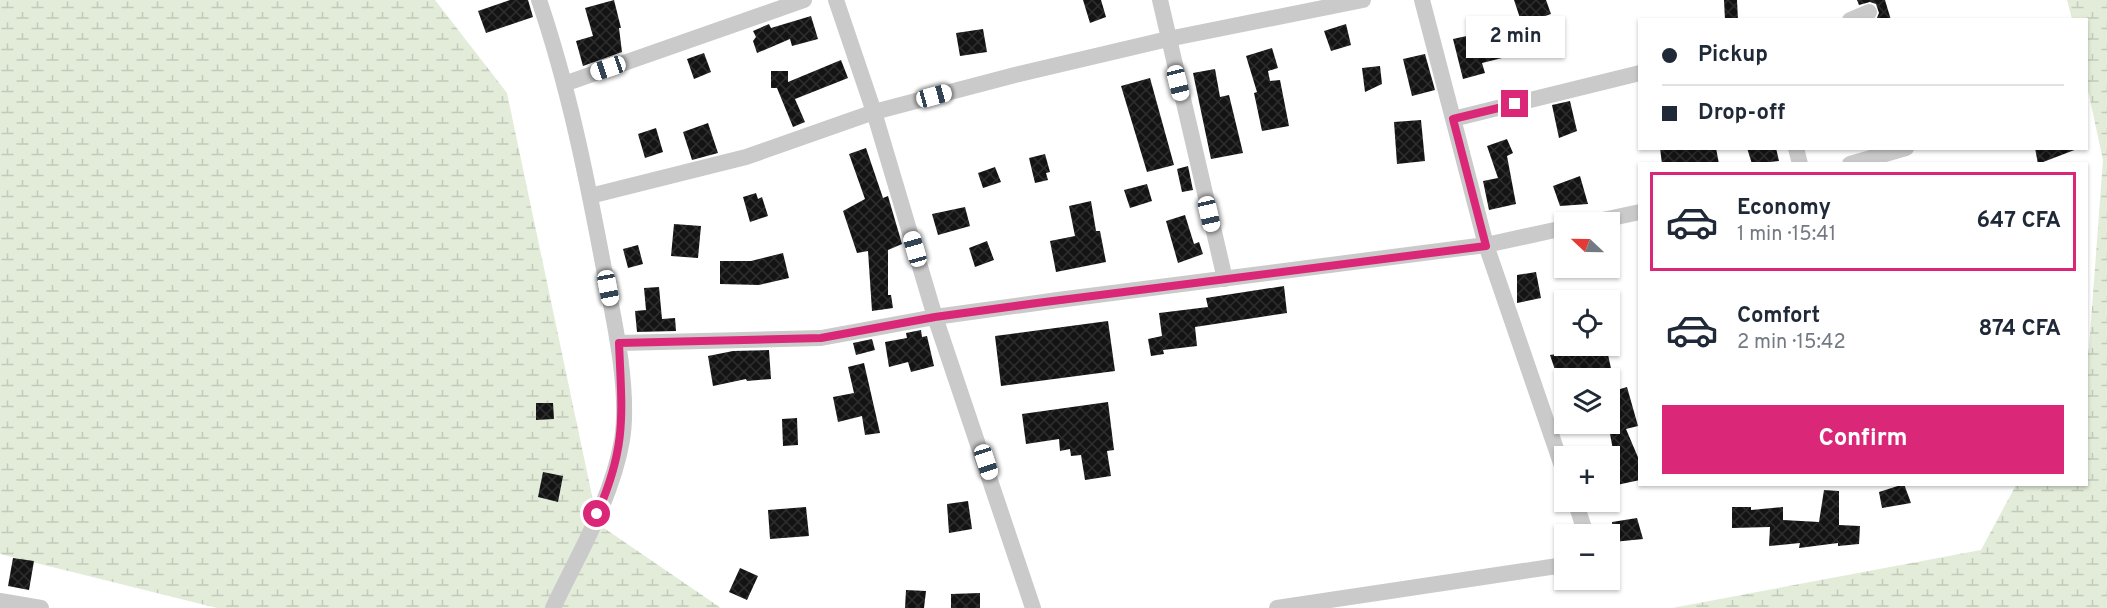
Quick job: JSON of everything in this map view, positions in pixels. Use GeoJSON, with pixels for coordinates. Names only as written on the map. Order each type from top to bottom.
{"type":"FeatureCollection","features":[{"type":"Feature","properties":{"kind":"street"},"geometry":{"type":"LineString","coordinates":[[539,0],[564,84],[590,196],[619,343],[622,410],[622,437],[611,481],[553,608]]}},
{"type":"Feature","properties":{"kind":"street"},"geometry":{"type":"LineString","coordinates":[[564,84],[804,0]]}},
{"type":"Feature","properties":{"kind":"street"},"geometry":{"type":"LineString","coordinates":[[836,0],[874,112],[935,317],[1033,608]]}},
{"type":"Feature","properties":{"kind":"street"},"geometry":{"type":"LineString","coordinates":[[1160,0],[1225,279]]}},
{"type":"Feature","properties":{"kind":"street"},"geometry":{"type":"LineString","coordinates":[[590,196],[746,157],[874,112],[1015,75],[1168,39],[1363,0]]}},
{"type":"Feature","properties":{"kind":"street"},"geometry":{"type":"LineString","coordinates":[[1422,0],[1486,246],[1555,446]]}},
{"type":"Feature","properties":{"kind":"street"},"geometry":{"type":"LineString","coordinates":[[1855,18],[1869,12]]}},
{"type":"Feature","properties":{"kind":"street"},"geometry":{"type":"LineString","coordinates":[[1453,119],[1638,73]]}},
{"type":"Feature","properties":{"kind":"street"},"geometry":{"type":"LineString","coordinates":[[1855,162],[1899,150]]}},
{"type":"Feature","properties":{"kind":"street"},"geometry":{"type":"LineString","coordinates":[[1620,216],[1638,212]]}},
{"type":"Feature","properties":{"kind":"street"},"geometry":{"type":"LineString","coordinates":[[619,343],[802,340],[935,317],[1486,246],[1554,230]]}},
{"type":"Feature","properties":{"kind":"street"},"geometry":{"type":"LineString","coordinates":[[1277,608],[1554,566]]}},
{"type":"Feature","properties":{"kind":"street"},"geometry":{"type":"LineString","coordinates":[[0,601],[41,608]]}},
{"type":"Feature","properties":{"kind":"green space"},"geometry":{"type":"Polygon","coordinates":[[[0,0],[435,0],[507,93],[598,524],[721,608],[217,608],[0,554],[0,0]]]}},
{"type":"Feature","properties":{"kind":"green space"},"geometry":{"type":"Polygon","coordinates":[[[2067,0],[2107,0],[2107,608],[1672,608],[1981,550],[2015,486],[2088,486],[2088,350],[2103,160],[2088,91],[2088,18],[2072,18],[2067,0]]]}},
{"type":"Feature","properties":{"kind":"building"},"geometry":{"type":"Polygon","coordinates":[[[510,0],[528,0],[533,17],[486,33],[478,11],[510,0]]]}},
{"type":"Feature","properties":{"kind":"building"},"geometry":{"type":"Polygon","coordinates":[[[614,0],[621,28],[619,28],[622,52],[583,66],[576,41],[593,36],[585,8],[614,0]]]}},
{"type":"Feature","properties":{"kind":"building"},"geometry":{"type":"Polygon","coordinates":[[[1083,0],[1101,0],[1106,17],[1090,23],[1083,0]]]}},
{"type":"Feature","properties":{"kind":"building"},"geometry":{"type":"Polygon","coordinates":[[[1514,0],[1546,0],[1551,14],[1522,24],[1514,0]]]}},
{"type":"Feature","properties":{"kind":"building"},"geometry":{"type":"Polygon","coordinates":[[[1724,0],[1737,0],[1738,18],[1725,18],[1724,0]]]}},
{"type":"Feature","properties":{"kind":"building"},"geometry":{"type":"Polygon","coordinates":[[[1857,0],[1885,0],[1890,18],[1877,18],[1879,13],[1876,4],[1870,2],[1859,5],[1857,0]]]}},
{"type":"Feature","properties":{"kind":"building"},"geometry":{"type":"Polygon","coordinates":[[[811,16],[818,39],[792,46],[790,39],[757,53],[753,41],[756,37],[753,31],[769,24],[771,28],[811,16]]]}},
{"type":"Feature","properties":{"kind":"building"},"geometry":{"type":"Polygon","coordinates":[[[1346,24],[1351,45],[1331,51],[1324,31],[1346,24]]]}},
{"type":"Feature","properties":{"kind":"building"},"geometry":{"type":"Polygon","coordinates":[[[1503,28],[1510,56],[1482,63],[1485,73],[1463,79],[1453,39],[1503,28]]]}},
{"type":"Feature","properties":{"kind":"building"},"geometry":{"type":"Polygon","coordinates":[[[983,29],[987,52],[960,56],[956,33],[983,29]]]}},
{"type":"Feature","properties":{"kind":"building"},"geometry":{"type":"Polygon","coordinates":[[[1272,48],[1278,68],[1268,71],[1270,81],[1280,80],[1289,126],[1262,131],[1254,93],[1257,92],[1246,56],[1272,48]]]}},
{"type":"Feature","properties":{"kind":"building"},"geometry":{"type":"Polygon","coordinates":[[[704,53],[711,72],[694,79],[687,59],[704,53]]]}},
{"type":"Feature","properties":{"kind":"building"},"geometry":{"type":"Polygon","coordinates":[[[1425,54],[1435,90],[1412,96],[1403,59],[1425,54]]]}},
{"type":"Feature","properties":{"kind":"building"},"geometry":{"type":"Polygon","coordinates":[[[841,60],[848,78],[795,99],[805,122],[793,127],[777,88],[771,88],[771,71],[788,71],[788,82],[841,60]]]}},
{"type":"Feature","properties":{"kind":"building"},"geometry":{"type":"Polygon","coordinates":[[[1380,66],[1382,84],[1365,92],[1362,68],[1380,66]]]}},
{"type":"Feature","properties":{"kind":"building"},"geometry":{"type":"Polygon","coordinates":[[[1215,69],[1220,97],[1229,95],[1243,153],[1211,159],[1193,73],[1215,69]]]}},
{"type":"Feature","properties":{"kind":"building"},"geometry":{"type":"Polygon","coordinates":[[[1150,78],[1174,165],[1147,172],[1121,86],[1150,78]]]}},
{"type":"Feature","properties":{"kind":"building"},"geometry":{"type":"Polygon","coordinates":[[[1570,101],[1577,131],[1559,138],[1552,105],[1570,101]]]}},
{"type":"Feature","properties":{"kind":"building"},"geometry":{"type":"Polygon","coordinates":[[[1421,120],[1425,161],[1397,164],[1394,122],[1421,120]]]}},
{"type":"Feature","properties":{"kind":"building"},"geometry":{"type":"Polygon","coordinates":[[[708,123],[718,153],[692,160],[683,132],[708,123]]]}},
{"type":"Feature","properties":{"kind":"building"},"geometry":{"type":"Polygon","coordinates":[[[656,128],[663,152],[645,158],[638,134],[656,128]]]}},
{"type":"Feature","properties":{"kind":"building"},"geometry":{"type":"Polygon","coordinates":[[[1507,139],[1513,153],[1507,156],[1516,204],[1489,210],[1483,181],[1498,178],[1487,146],[1507,139]]]}},
{"type":"Feature","properties":{"kind":"building"},"geometry":{"type":"Polygon","coordinates":[[[866,148],[883,198],[888,196],[902,244],[888,250],[888,295],[891,295],[893,308],[872,311],[868,251],[857,253],[843,211],[865,199],[849,154],[866,148]]]}},
{"type":"Feature","properties":{"kind":"building"},"geometry":{"type":"Polygon","coordinates":[[[1660,150],[1716,150],[1719,162],[1662,162],[1660,150]]]}},
{"type":"Feature","properties":{"kind":"building"},"geometry":{"type":"Polygon","coordinates":[[[1748,150],[1776,150],[1779,161],[1751,162],[1748,150]]]}},
{"type":"Feature","properties":{"kind":"building"},"geometry":{"type":"Polygon","coordinates":[[[2035,150],[2074,150],[2043,162],[2038,162],[2035,150]]]}},
{"type":"Feature","properties":{"kind":"building"},"geometry":{"type":"Polygon","coordinates":[[[1045,154],[1050,172],[1046,173],[1048,180],[1035,183],[1029,158],[1045,154]]]}},
{"type":"Feature","properties":{"kind":"building"},"geometry":{"type":"Polygon","coordinates":[[[1188,166],[1193,190],[1182,192],[1177,169],[1188,166]]]}},
{"type":"Feature","properties":{"kind":"building"},"geometry":{"type":"Polygon","coordinates":[[[995,167],[1001,182],[983,188],[978,173],[995,167]]]}},
{"type":"Feature","properties":{"kind":"building"},"geometry":{"type":"Polygon","coordinates":[[[1580,176],[1588,204],[1560,206],[1553,186],[1580,176]]]}},
{"type":"Feature","properties":{"kind":"building"},"geometry":{"type":"Polygon","coordinates":[[[1147,184],[1152,201],[1130,208],[1124,190],[1147,184]]]}},
{"type":"Feature","properties":{"kind":"building"},"geometry":{"type":"Polygon","coordinates":[[[756,193],[758,199],[762,197],[768,216],[750,222],[743,197],[756,193]]]}},
{"type":"Feature","properties":{"kind":"building"},"geometry":{"type":"Polygon","coordinates":[[[1091,201],[1096,231],[1100,231],[1106,262],[1056,272],[1050,241],[1075,236],[1069,206],[1091,201]]]}},
{"type":"Feature","properties":{"kind":"building"},"geometry":{"type":"Polygon","coordinates":[[[965,207],[970,226],[938,235],[932,214],[965,207]]]}},
{"type":"Feature","properties":{"kind":"building"},"geometry":{"type":"Polygon","coordinates":[[[1185,215],[1194,244],[1199,242],[1203,254],[1178,263],[1166,221],[1185,215]]]}},
{"type":"Feature","properties":{"kind":"building"},"geometry":{"type":"Polygon","coordinates":[[[674,224],[701,226],[698,258],[671,256],[674,224]]]}},
{"type":"Feature","properties":{"kind":"building"},"geometry":{"type":"Polygon","coordinates":[[[987,241],[994,260],[975,267],[969,248],[987,241]]]}},
{"type":"Feature","properties":{"kind":"building"},"geometry":{"type":"Polygon","coordinates":[[[638,245],[643,264],[628,268],[623,249],[638,245]]]}},
{"type":"Feature","properties":{"kind":"building"},"geometry":{"type":"Polygon","coordinates":[[[783,253],[789,278],[759,285],[720,284],[720,261],[751,261],[783,253]]]}},
{"type":"Feature","properties":{"kind":"building"},"geometry":{"type":"Polygon","coordinates":[[[1536,272],[1541,298],[1517,303],[1517,275],[1536,272]]]}},
{"type":"Feature","properties":{"kind":"building"},"geometry":{"type":"Polygon","coordinates":[[[1284,286],[1287,313],[1195,327],[1197,346],[1163,350],[1164,354],[1151,356],[1148,339],[1162,336],[1159,313],[1208,307],[1206,298],[1284,286]]]}},
{"type":"Feature","properties":{"kind":"building"},"geometry":{"type":"Polygon","coordinates":[[[659,287],[662,319],[675,318],[676,331],[637,332],[635,311],[646,310],[644,288],[659,287]]]}},
{"type":"Feature","properties":{"kind":"building"},"geometry":{"type":"Polygon","coordinates":[[[1108,321],[1115,371],[1001,386],[995,336],[1108,321]]]}},
{"type":"Feature","properties":{"kind":"building"},"geometry":{"type":"Polygon","coordinates":[[[921,330],[922,337],[927,336],[934,366],[911,372],[908,362],[889,367],[885,342],[907,338],[906,333],[921,330]]]}},
{"type":"Feature","properties":{"kind":"building"},"geometry":{"type":"Polygon","coordinates":[[[872,339],[875,350],[856,355],[853,343],[872,339]]]}},
{"type":"Feature","properties":{"kind":"building"},"geometry":{"type":"Polygon","coordinates":[[[769,350],[771,379],[747,381],[746,379],[713,386],[708,356],[733,351],[769,350]]]}},
{"type":"Feature","properties":{"kind":"building"},"geometry":{"type":"Polygon","coordinates":[[[1550,355],[1608,356],[1611,368],[1554,368],[1550,355]]]}},
{"type":"Feature","properties":{"kind":"building"},"geometry":{"type":"Polygon","coordinates":[[[864,363],[880,433],[865,435],[862,416],[838,422],[833,397],[854,393],[848,367],[864,363]]]}},
{"type":"Feature","properties":{"kind":"building"},"geometry":{"type":"Polygon","coordinates":[[[1627,387],[1638,426],[1626,429],[1638,457],[1638,480],[1620,484],[1620,446],[1612,446],[1610,434],[1620,434],[1620,389],[1627,387]]]}},
{"type":"Feature","properties":{"kind":"building"},"geometry":{"type":"Polygon","coordinates":[[[1108,402],[1114,450],[1107,451],[1111,476],[1085,480],[1081,455],[1071,456],[1070,449],[1060,451],[1059,439],[1026,444],[1022,414],[1108,402]]]}},
{"type":"Feature","properties":{"kind":"building"},"geometry":{"type":"Polygon","coordinates":[[[536,403],[553,403],[554,419],[536,420],[536,403]]]}},
{"type":"Feature","properties":{"kind":"building"},"geometry":{"type":"Polygon","coordinates":[[[797,418],[798,445],[783,446],[782,419],[797,418]]]}},
{"type":"Feature","properties":{"kind":"building"},"geometry":{"type":"Polygon","coordinates":[[[543,472],[563,476],[558,502],[538,497],[543,472]]]}},
{"type":"Feature","properties":{"kind":"building"},"geometry":{"type":"Polygon","coordinates":[[[1905,486],[1911,503],[1882,508],[1879,492],[1905,486]]]}},
{"type":"Feature","properties":{"kind":"building"},"geometry":{"type":"Polygon","coordinates":[[[1824,490],[1839,491],[1839,525],[1860,526],[1859,544],[1838,546],[1838,543],[1799,548],[1800,543],[1769,546],[1770,527],[1732,528],[1732,507],[1751,507],[1751,510],[1783,507],[1783,520],[1819,522],[1824,490]]]}},
{"type":"Feature","properties":{"kind":"building"},"geometry":{"type":"Polygon","coordinates":[[[968,501],[972,529],[949,533],[947,504],[968,501]]]}},
{"type":"Feature","properties":{"kind":"building"},"geometry":{"type":"Polygon","coordinates":[[[806,507],[809,536],[770,539],[768,510],[806,507]]]}},
{"type":"Feature","properties":{"kind":"building"},"geometry":{"type":"Polygon","coordinates":[[[1637,518],[1643,539],[1620,541],[1620,524],[1612,524],[1612,522],[1637,518]]]}},
{"type":"Feature","properties":{"kind":"building"},"geometry":{"type":"Polygon","coordinates":[[[13,558],[34,561],[29,590],[8,586],[13,558]]]}},
{"type":"Feature","properties":{"kind":"building"},"geometry":{"type":"Polygon","coordinates":[[[740,568],[758,576],[747,600],[729,592],[740,568]]]}},
{"type":"Feature","properties":{"kind":"building"},"geometry":{"type":"Polygon","coordinates":[[[906,590],[926,591],[924,608],[905,608],[906,590]]]}},
{"type":"Feature","properties":{"kind":"building"},"geometry":{"type":"Polygon","coordinates":[[[980,593],[980,608],[951,608],[951,594],[980,593]]]}},
{"type":"Feature","properties":{"kind":"route"},"geometry":{"type":"LineString","coordinates":[[597,514],[618,460],[622,437],[619,343],[821,338],[935,317],[1486,246],[1453,119],[1515,104]]}}]}
